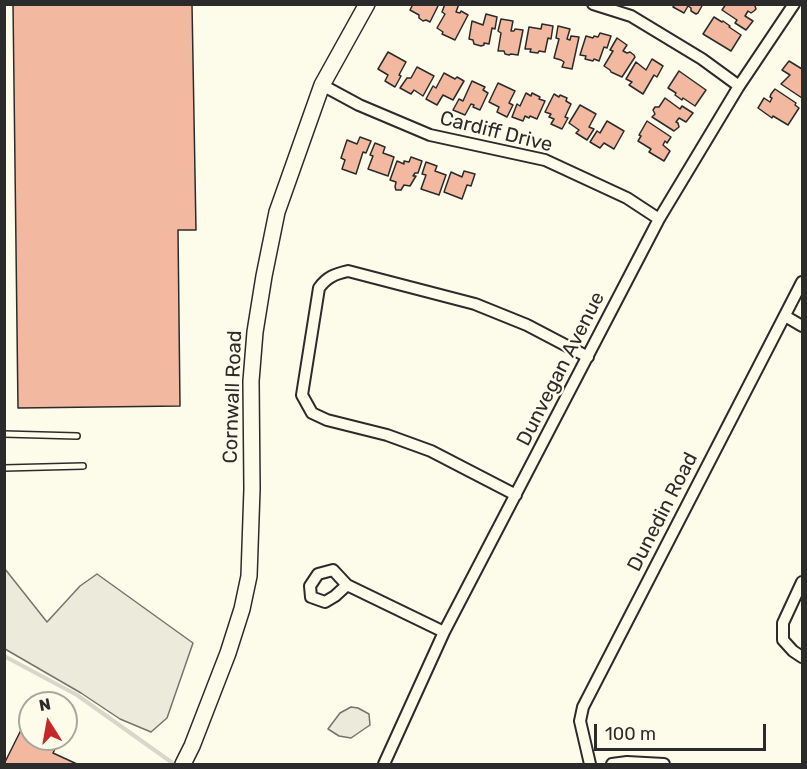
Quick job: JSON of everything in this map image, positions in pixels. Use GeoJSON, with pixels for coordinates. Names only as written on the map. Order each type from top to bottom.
{"type":"FeatureCollection","features":[{"type":"Feature","properties":{"kind":"main road","name":"Cornwall Road"},"geometry":{"type":"LineString","coordinates":[[183,765],[228,653],[242,609],[249,576],[252,489],[251,381],[255,332],[277,212],[322,85],[367,4]]}},
{"type":"Feature","properties":{"kind":"street"},"geometry":{"type":"LineString","coordinates":[[593,4],[631,16],[702,59],[739,86]]}},
{"type":"Feature","properties":{"kind":"street","name":"Dunvegan Avenue"},"geometry":{"type":"LineString","coordinates":[[384,765],[444,632],[659,219],[739,86],[794,4]]}},
{"type":"Feature","properties":{"kind":"street","name":"Cardiff Drive"},"geometry":{"type":"LineString","coordinates":[[322,85],[359,105],[430,135],[545,160],[627,198],[659,219]]}},
{"type":"Feature","properties":{"kind":"street"},"geometry":{"type":"LineString","coordinates":[[516,495],[431,451],[387,435],[327,420],[312,413],[302,395],[319,288],[330,276],[348,271],[475,304],[527,325],[588,357]]}},
{"type":"Feature","properties":{"kind":"street","name":"Dunedin Road"},"geometry":{"type":"LineString","coordinates":[[590,765],[580,722],[583,706],[802,282]]}},
{"type":"Feature","properties":{"kind":"street"},"geometry":{"type":"LineString","coordinates":[[785,316],[802,326]]}},
{"type":"Feature","properties":{"kind":"street"},"geometry":{"type":"LineString","coordinates":[[802,582],[783,623],[783,640],[802,657]]}},
{"type":"Feature","properties":{"kind":"street"},"geometry":{"type":"LineString","coordinates":[[347,585],[444,632]]}},
{"type":"Feature","properties":{"kind":"street"},"geometry":{"type":"LineString","coordinates":[[612,765],[627,762],[664,765]]}},
{"type":"Feature","properties":{"kind":"lane"},"geometry":{"type":"LineString","coordinates":[[4,434],[77,436]]}},
{"type":"Feature","properties":{"kind":"lane"},"geometry":{"type":"LineString","coordinates":[[4,468],[83,466]]}},
{"type":"Feature","properties":{"kind":"shaded area"},"geometry":{"type":"Polygon","coordinates":[[[5,569],[47,622],[80,586],[97,574],[193,643],[167,718],[151,732],[120,719],[78,691],[5,649],[5,569]]]}},
{"type":"Feature","properties":{"kind":"shaded area"},"geometry":{"type":"Polygon","coordinates":[[[351,707],[369,714],[370,725],[351,738],[339,736],[328,729],[340,713],[351,707]]]}},
{"type":"Feature","properties":{"kind":"building"},"geometry":{"type":"Polygon","coordinates":[[[13,4],[192,4],[196,230],[178,230],[180,406],[18,408],[13,4]]]}},
{"type":"Feature","properties":{"kind":"building"},"geometry":{"type":"Polygon","coordinates":[[[413,4],[439,4],[430,22],[423,21],[419,15],[410,10],[413,4]]]}},
{"type":"Feature","properties":{"kind":"building"},"geometry":{"type":"Polygon","coordinates":[[[445,4],[459,4],[456,12],[461,11],[468,15],[455,40],[442,34],[443,32],[437,28],[445,14],[442,12],[445,4]]]}},
{"type":"Feature","properties":{"kind":"building"},"geometry":{"type":"Polygon","coordinates":[[[675,4],[703,4],[696,14],[688,6],[684,13],[673,7],[675,4]]]}},
{"type":"Feature","properties":{"kind":"building"},"geometry":{"type":"Polygon","coordinates":[[[726,4],[754,4],[756,9],[751,13],[748,11],[745,16],[753,21],[746,30],[735,23],[737,20],[722,10],[726,4]]]}},
{"type":"Feature","properties":{"kind":"building"},"geometry":{"type":"Polygon","coordinates":[[[486,14],[497,17],[489,44],[484,43],[481,46],[469,39],[472,21],[483,25],[486,14]]]}},
{"type":"Feature","properties":{"kind":"building"},"geometry":{"type":"Polygon","coordinates":[[[714,17],[741,35],[731,51],[703,34],[714,17]]]}},
{"type":"Feature","properties":{"kind":"building"},"geometry":{"type":"Polygon","coordinates":[[[501,19],[513,21],[511,31],[523,30],[518,55],[498,51],[501,33],[498,31],[501,19]]]}},
{"type":"Feature","properties":{"kind":"building"},"geometry":{"type":"Polygon","coordinates":[[[542,24],[553,26],[551,39],[548,38],[545,52],[530,52],[531,49],[525,49],[529,27],[541,29],[542,24]]]}},
{"type":"Feature","properties":{"kind":"building"},"geometry":{"type":"Polygon","coordinates":[[[558,26],[570,29],[567,39],[570,40],[571,36],[579,37],[572,69],[562,67],[564,62],[554,58],[559,39],[556,38],[558,26]]]}},
{"type":"Feature","properties":{"kind":"building"},"geometry":{"type":"Polygon","coordinates":[[[600,33],[611,36],[607,48],[604,47],[599,61],[585,59],[586,56],[580,55],[586,36],[598,37],[600,33]]]}},
{"type":"Feature","properties":{"kind":"building"},"geometry":{"type":"Polygon","coordinates":[[[617,38],[627,45],[623,51],[630,52],[635,57],[622,77],[604,66],[613,51],[610,50],[617,38]]]}},
{"type":"Feature","properties":{"kind":"building"},"geometry":{"type":"Polygon","coordinates":[[[388,52],[406,62],[395,87],[385,81],[388,75],[378,69],[388,52]]]}},
{"type":"Feature","properties":{"kind":"building"},"geometry":{"type":"Polygon","coordinates":[[[652,59],[663,66],[657,77],[654,75],[643,94],[629,85],[632,82],[626,79],[636,62],[646,70],[652,59]]]}},
{"type":"Feature","properties":{"kind":"building"},"geometry":{"type":"Polygon","coordinates":[[[789,61],[802,69],[802,98],[781,84],[790,75],[782,70],[789,61]]]}},
{"type":"Feature","properties":{"kind":"building"},"geometry":{"type":"Polygon","coordinates":[[[417,67],[434,76],[423,96],[414,90],[411,94],[400,88],[407,78],[411,78],[417,67]]]}},
{"type":"Feature","properties":{"kind":"building"},"geometry":{"type":"Polygon","coordinates":[[[679,71],[706,90],[695,106],[683,98],[682,100],[668,88],[679,71]]]}},
{"type":"Feature","properties":{"kind":"building"},"geometry":{"type":"Polygon","coordinates":[[[444,73],[464,81],[453,100],[443,95],[437,105],[426,99],[433,86],[436,88],[444,73]]]}},
{"type":"Feature","properties":{"kind":"building"},"geometry":{"type":"Polygon","coordinates":[[[472,81],[485,87],[483,90],[488,93],[480,110],[471,104],[465,115],[453,110],[459,99],[463,101],[472,81]]]}},
{"type":"Feature","properties":{"kind":"building"},"geometry":{"type":"Polygon","coordinates":[[[498,83],[515,91],[509,103],[513,105],[507,117],[497,112],[499,107],[489,102],[498,83]]]}},
{"type":"Feature","properties":{"kind":"building"},"geometry":{"type":"Polygon","coordinates":[[[775,89],[796,103],[795,105],[799,108],[788,125],[758,108],[764,98],[770,102],[771,94],[775,89]]]}},
{"type":"Feature","properties":{"kind":"building"},"geometry":{"type":"Polygon","coordinates":[[[526,93],[531,96],[532,93],[545,101],[537,119],[525,116],[523,121],[512,117],[517,104],[520,106],[526,93]]]}},
{"type":"Feature","properties":{"kind":"building"},"geometry":{"type":"Polygon","coordinates":[[[554,94],[567,98],[566,101],[571,104],[565,117],[568,118],[562,129],[551,124],[554,119],[549,117],[551,114],[545,112],[554,94]]]}},
{"type":"Feature","properties":{"kind":"building"},"geometry":{"type":"Polygon","coordinates":[[[665,98],[680,109],[682,106],[693,113],[686,122],[679,118],[676,122],[679,127],[674,131],[652,117],[655,114],[653,110],[655,107],[659,107],[665,98]]]}},
{"type":"Feature","properties":{"kind":"building"},"geometry":{"type":"Polygon","coordinates":[[[580,105],[596,114],[589,127],[594,129],[587,140],[576,133],[579,130],[569,123],[580,105]]]}},
{"type":"Feature","properties":{"kind":"building"},"geometry":{"type":"Polygon","coordinates":[[[607,121],[624,131],[614,149],[604,143],[600,148],[590,142],[597,131],[600,133],[607,121]]]}},
{"type":"Feature","properties":{"kind":"building"},"geometry":{"type":"Polygon","coordinates":[[[647,121],[671,137],[663,145],[670,151],[664,161],[649,152],[651,149],[638,141],[647,121]]]}},
{"type":"Feature","properties":{"kind":"building"},"geometry":{"type":"Polygon","coordinates":[[[360,137],[371,141],[366,153],[363,152],[356,174],[342,169],[345,160],[341,158],[347,140],[357,144],[360,137]]]}},
{"type":"Feature","properties":{"kind":"building"},"geometry":{"type":"Polygon","coordinates":[[[375,143],[385,147],[383,153],[394,157],[388,176],[368,169],[375,143]]]}},
{"type":"Feature","properties":{"kind":"building"},"geometry":{"type":"Polygon","coordinates":[[[411,157],[422,161],[418,173],[413,176],[416,176],[410,186],[404,185],[401,190],[396,190],[396,182],[390,180],[397,161],[404,164],[404,161],[409,162],[411,157]]]}},
{"type":"Feature","properties":{"kind":"building"},"geometry":{"type":"Polygon","coordinates":[[[426,162],[437,166],[435,171],[446,175],[439,195],[421,189],[426,175],[422,174],[426,162]]]}},
{"type":"Feature","properties":{"kind":"building"},"geometry":{"type":"Polygon","coordinates":[[[464,171],[475,174],[471,186],[467,185],[462,199],[444,192],[451,172],[462,177],[464,171]]]}},
{"type":"Feature","properties":{"kind":"building"},"geometry":{"type":"Polygon","coordinates":[[[18,736],[18,751],[54,751],[53,753],[77,764],[4,764],[18,736]]]}},
{"type":"Feature","properties":{"kind":"waterway"},"geometry":{"type":"LineString","coordinates":[[4,656],[77,695],[174,764]]}}]}
